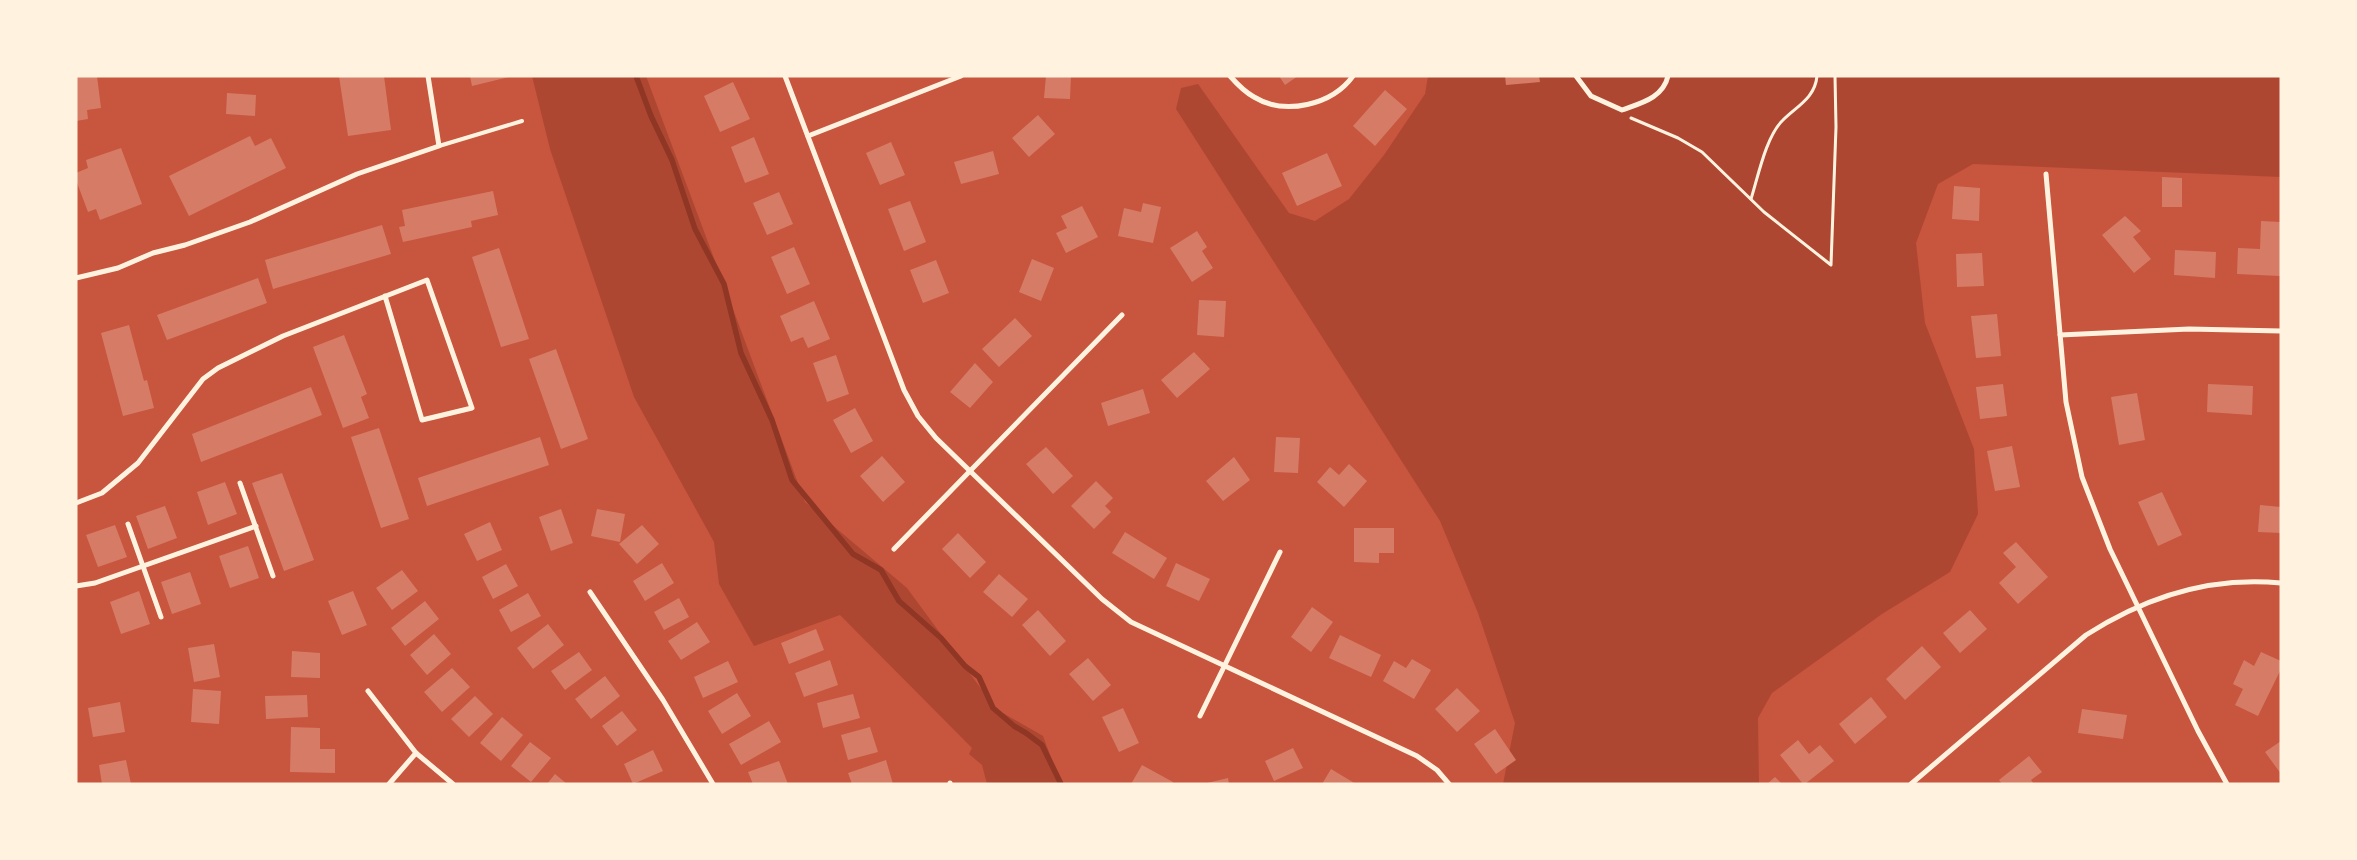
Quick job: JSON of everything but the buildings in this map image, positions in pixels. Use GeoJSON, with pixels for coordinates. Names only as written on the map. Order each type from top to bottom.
{"type":"FeatureCollection","features":[{"type":"Feature","properties":{"kind":"street"},"geometry":{"type":"LineString","coordinates":[[76,278],[118,268],[152,253],[185,245],[250,222],[357,174],[439,146],[428,76]]}},
{"type":"Feature","properties":{"kind":"street"},"geometry":{"type":"LineString","coordinates":[[785,76],[904,390],[918,416],[936,438],[1102,599],[1131,622],[1417,756],[1437,770],[1449,784]]}},
{"type":"Feature","properties":{"kind":"street"},"geometry":{"type":"LineString","coordinates":[[808,136],[961,76]]}},
{"type":"Feature","properties":{"kind":"street"},"geometry":{"type":"LineString","coordinates":[[1230,76],[1254,98],[1282,106],[1298,106],[1324,99],[1347,84],[1353,76]]}},
{"type":"Feature","properties":{"kind":"street"},"geometry":{"type":"LineString","coordinates":[[1576,76],[1591,96],[1622,110],[1648,101],[1665,87],[1668,76]]}},
{"type":"Feature","properties":{"kind":"street"},"geometry":{"type":"LineString","coordinates":[[2046,174],[2066,402],[2082,477],[2110,549],[2198,731],[2227,784]]}},
{"type":"Feature","properties":{"kind":"street"},"geometry":{"type":"LineString","coordinates":[[76,503],[102,493],[138,463],[203,380],[218,368],[283,336],[385,296],[427,280],[472,408],[422,420],[385,296]]}},
{"type":"Feature","properties":{"kind":"street"},"geometry":{"type":"LineString","coordinates":[[894,549],[1122,315]]}},
{"type":"Feature","properties":{"kind":"street"},"geometry":{"type":"LineString","coordinates":[[2060,335],[2189,329],[2281,331]]}},
{"type":"Feature","properties":{"kind":"street"},"geometry":{"type":"LineString","coordinates":[[240,482],[273,576]]}},
{"type":"Feature","properties":{"kind":"street"},"geometry":{"type":"LineString","coordinates":[[128,524],[161,616]]}},
{"type":"Feature","properties":{"kind":"street"},"geometry":{"type":"LineString","coordinates":[[76,586],[95,583],[256,526]]}},
{"type":"Feature","properties":{"kind":"street"},"geometry":{"type":"LineString","coordinates":[[1200,716],[1280,552]]}},
{"type":"Feature","properties":{"kind":"street"},"geometry":{"type":"LineString","coordinates":[[1911,784],[2086,635],[2117,616],[2168,594],[2210,585],[2281,583]]}},
{"type":"Feature","properties":{"kind":"street"},"geometry":{"type":"LineString","coordinates":[[590,592],[662,700],[713,784]]}},
{"type":"Feature","properties":{"kind":"street"},"geometry":{"type":"LineString","coordinates":[[368,690],[416,753],[453,784]]}},
{"type":"Feature","properties":{"kind":"street"},"geometry":{"type":"LineString","coordinates":[[388,784],[416,753]]}},
{"type":"Feature","properties":{"kind":"lane"},"geometry":{"type":"LineString","coordinates":[[439,146],[522,121]]}},
{"type":"Feature","properties":{"kind":"path"},"geometry":{"type":"LineString","coordinates":[[1751,199],[1775,132],[1782,120],[1797,110],[1809,97],[1816,87],[1817,76]]}},
{"type":"Feature","properties":{"kind":"path"},"geometry":{"type":"LineString","coordinates":[[1622,110],[1626,116],[1678,138],[1702,152],[1751,199],[1831,265],[1836,127],[1835,76]]}},
{"type":"Feature","properties":{"kind":"shaded area"},"geometry":{"type":"Polygon","coordinates":[[[532,76],[646,76],[805,502],[907,588],[996,709],[1043,736],[1061,784],[987,784],[982,765],[969,754],[972,748],[840,615],[754,646],[719,584],[714,542],[634,397],[550,149],[532,76]]]}},
{"type":"Feature","properties":{"kind":"shaded area"},"geometry":{"type":"Polygon","coordinates":[[[1428,76],[2281,76],[2281,177],[1973,164],[1938,184],[1916,243],[1925,323],[1974,449],[1978,514],[1950,572],[1882,614],[1772,693],[1758,718],[1759,784],[1503,784],[1515,723],[1478,613],[1440,521],[1176,109],[1181,88],[1198,84],[1289,213],[1315,221],[1349,199],[1384,155],[1425,94],[1428,76]]]}},
{"type":"Feature","properties":{"kind":"waterway"},"geometry":{"type":"LineString","coordinates":[[636,76],[651,116],[672,160],[695,229],[724,284],[741,353],[772,420],[792,480],[853,554],[881,570],[899,601],[941,638],[965,666],[979,677],[993,708],[1014,726],[1042,745],[1061,784]]}}]}
